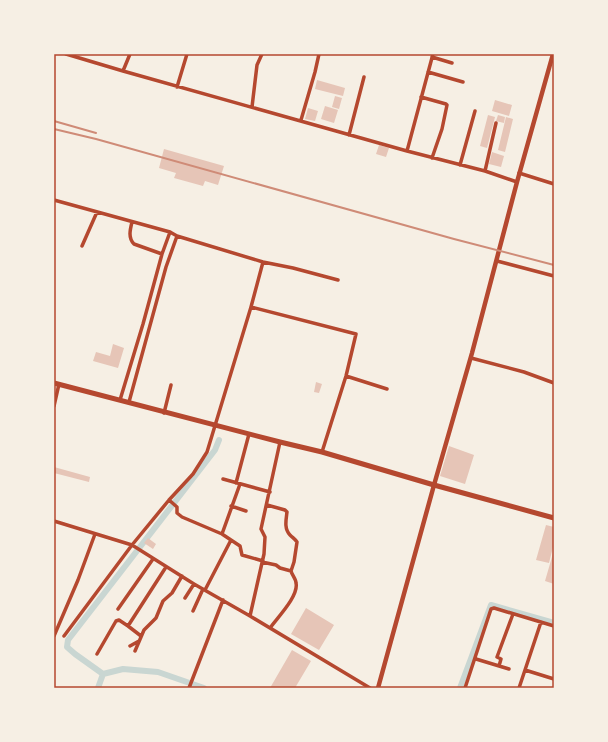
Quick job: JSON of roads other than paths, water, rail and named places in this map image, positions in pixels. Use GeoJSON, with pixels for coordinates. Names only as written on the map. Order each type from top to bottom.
{"type":"FeatureCollection","features":[{"type":"Feature","properties":{"kind":"main road"},"geometry":{"type":"LineString","coordinates":[[57,384],[322,452],[554,518]]}},
{"type":"Feature","properties":{"kind":"street"},"geometry":{"type":"LineString","coordinates":[[66,54],[123,72],[301,120],[406,151],[485,171],[517,182]]}},
{"type":"Feature","properties":{"kind":"street"},"geometry":{"type":"LineString","coordinates":[[123,72],[130,54]]}},
{"type":"Feature","properties":{"kind":"street"},"geometry":{"type":"LineString","coordinates":[[177,87],[187,54]]}},
{"type":"Feature","properties":{"kind":"street"},"geometry":{"type":"LineString","coordinates":[[252,107],[257,68],[262,54]]}},
{"type":"Feature","properties":{"kind":"street"},"geometry":{"type":"LineString","coordinates":[[301,120],[319,54]]}},
{"type":"Feature","properties":{"kind":"street"},"geometry":{"type":"LineString","coordinates":[[406,151],[432,56],[452,63]]}},
{"type":"Feature","properties":{"kind":"street"},"geometry":{"type":"LineString","coordinates":[[378,688],[471,358],[519,173],[553,56]]}},
{"type":"Feature","properties":{"kind":"street"},"geometry":{"type":"LineString","coordinates":[[428,72],[463,82]]}},
{"type":"Feature","properties":{"kind":"street"},"geometry":{"type":"LineString","coordinates":[[349,135],[364,77]]}},
{"type":"Feature","properties":{"kind":"street"},"geometry":{"type":"LineString","coordinates":[[421,97],[447,105],[442,129],[432,158]]}},
{"type":"Feature","properties":{"kind":"street"},"geometry":{"type":"LineString","coordinates":[[460,165],[475,111]]}},
{"type":"Feature","properties":{"kind":"street"},"geometry":{"type":"LineString","coordinates":[[485,171],[496,123]]}},
{"type":"Feature","properties":{"kind":"street"},"geometry":{"type":"LineString","coordinates":[[519,173],[554,184]]}},
{"type":"Feature","properties":{"kind":"street"},"geometry":{"type":"LineString","coordinates":[[54,200],[170,232],[177,236],[263,262],[338,280]]}},
{"type":"Feature","properties":{"kind":"street"},"geometry":{"type":"LineString","coordinates":[[82,246],[97,212]]}},
{"type":"Feature","properties":{"kind":"street"},"geometry":{"type":"LineString","coordinates":[[132,222],[130,234],[132,242],[162,254]]}},
{"type":"Feature","properties":{"kind":"street"},"geometry":{"type":"LineString","coordinates":[[120,400],[162,254],[170,232]]}},
{"type":"Feature","properties":{"kind":"street"},"geometry":{"type":"LineString","coordinates":[[129,402],[166,267],[177,236]]}},
{"type":"Feature","properties":{"kind":"street"},"geometry":{"type":"LineString","coordinates":[[496,261],[554,276]]}},
{"type":"Feature","properties":{"kind":"street"},"geometry":{"type":"LineString","coordinates":[[64,636],[169,500],[199,466],[207,452],[251,307],[263,262]]}},
{"type":"Feature","properties":{"kind":"street"},"geometry":{"type":"LineString","coordinates":[[251,307],[356,334],[346,376],[322,452]]}},
{"type":"Feature","properties":{"kind":"street"},"geometry":{"type":"LineString","coordinates":[[143,324],[149,326]]}},
{"type":"Feature","properties":{"kind":"street"},"geometry":{"type":"LineString","coordinates":[[471,358],[524,372],[554,383]]}},
{"type":"Feature","properties":{"kind":"street"},"geometry":{"type":"LineString","coordinates":[[346,376],[387,389]]}},
{"type":"Feature","properties":{"kind":"street"},"geometry":{"type":"LineString","coordinates":[[54,406],[57,384]]}},
{"type":"Feature","properties":{"kind":"street"},"geometry":{"type":"LineString","coordinates":[[164,412],[171,385]]}},
{"type":"Feature","properties":{"kind":"street"},"geometry":{"type":"LineString","coordinates":[[222,534],[237,496],[238,484],[249,434]]}},
{"type":"Feature","properties":{"kind":"street"},"geometry":{"type":"LineString","coordinates":[[250,616],[264,554],[265,537],[261,529],[280,442]]}},
{"type":"Feature","properties":{"kind":"street"},"geometry":{"type":"LineString","coordinates":[[223,480],[270,492]]}},
{"type":"Feature","properties":{"kind":"street"},"geometry":{"type":"LineString","coordinates":[[169,500],[177,507],[177,513],[182,517],[222,534],[240,546],[242,555],[291,571]]}},
{"type":"Feature","properties":{"kind":"street"},"geometry":{"type":"LineString","coordinates":[[267,505],[285,510],[287,512],[286,528],[297,541],[295,558],[291,571],[296,584],[294,596],[282,615],[270,628]]}},
{"type":"Feature","properties":{"kind":"street"},"geometry":{"type":"LineString","coordinates":[[232,506],[246,511]]}},
{"type":"Feature","properties":{"kind":"street"},"geometry":{"type":"LineString","coordinates":[[54,521],[133,546],[204,590],[370,688]]}},
{"type":"Feature","properties":{"kind":"street"},"geometry":{"type":"LineString","coordinates":[[54,636],[78,580],[95,534]]}},
{"type":"Feature","properties":{"kind":"street"},"geometry":{"type":"LineString","coordinates":[[193,611],[231,540]]}},
{"type":"Feature","properties":{"kind":"street"},"geometry":{"type":"LineString","coordinates":[[118,609],[153,559]]}},
{"type":"Feature","properties":{"kind":"street"},"geometry":{"type":"LineString","coordinates":[[128,626],[166,567]]}},
{"type":"Feature","properties":{"kind":"street"},"geometry":{"type":"LineString","coordinates":[[136,651],[141,636],[148,625],[156,618],[163,601],[172,593],[182,576]]}},
{"type":"Feature","properties":{"kind":"street"},"geometry":{"type":"LineString","coordinates":[[185,598],[194,584]]}},
{"type":"Feature","properties":{"kind":"street"},"geometry":{"type":"LineString","coordinates":[[189,688],[223,600]]}},
{"type":"Feature","properties":{"kind":"street"},"geometry":{"type":"LineString","coordinates":[[465,688],[491,609],[494,608],[554,626]]}},
{"type":"Feature","properties":{"kind":"street"},"geometry":{"type":"LineString","coordinates":[[499,666],[501,660],[497,657],[513,614]]}},
{"type":"Feature","properties":{"kind":"street"},"geometry":{"type":"LineString","coordinates":[[96,654],[116,621],[119,620],[141,636]]}},
{"type":"Feature","properties":{"kind":"street"},"geometry":{"type":"LineString","coordinates":[[519,688],[541,622]]}},
{"type":"Feature","properties":{"kind":"street"},"geometry":{"type":"LineString","coordinates":[[130,646],[140,640]]}},
{"type":"Feature","properties":{"kind":"street"},"geometry":{"type":"LineString","coordinates":[[476,658],[509,669]]}},
{"type":"Feature","properties":{"kind":"street"},"geometry":{"type":"LineString","coordinates":[[525,670],[554,679]]}},
{"type":"Feature","properties":{"kind":"waterway"},"geometry":{"type":"LineString","coordinates":[[103,674],[67,647],[68,640],[215,450],[219,440]]}},
{"type":"Feature","properties":{"kind":"waterway"},"geometry":{"type":"LineString","coordinates":[[460,688],[491,605],[554,623]]}},
{"type":"Feature","properties":{"kind":"waterway"},"geometry":{"type":"LineString","coordinates":[[98,688],[103,674],[123,669],[158,672],[204,688]]}},
{"type":"Feature","properties":{"kind":"railway"},"geometry":{"type":"LineString","coordinates":[[54,121],[96,133]]}},
{"type":"Feature","properties":{"kind":"railway"},"geometry":{"type":"LineString","coordinates":[[54,129],[96,139],[454,239],[554,265]]}}]}
